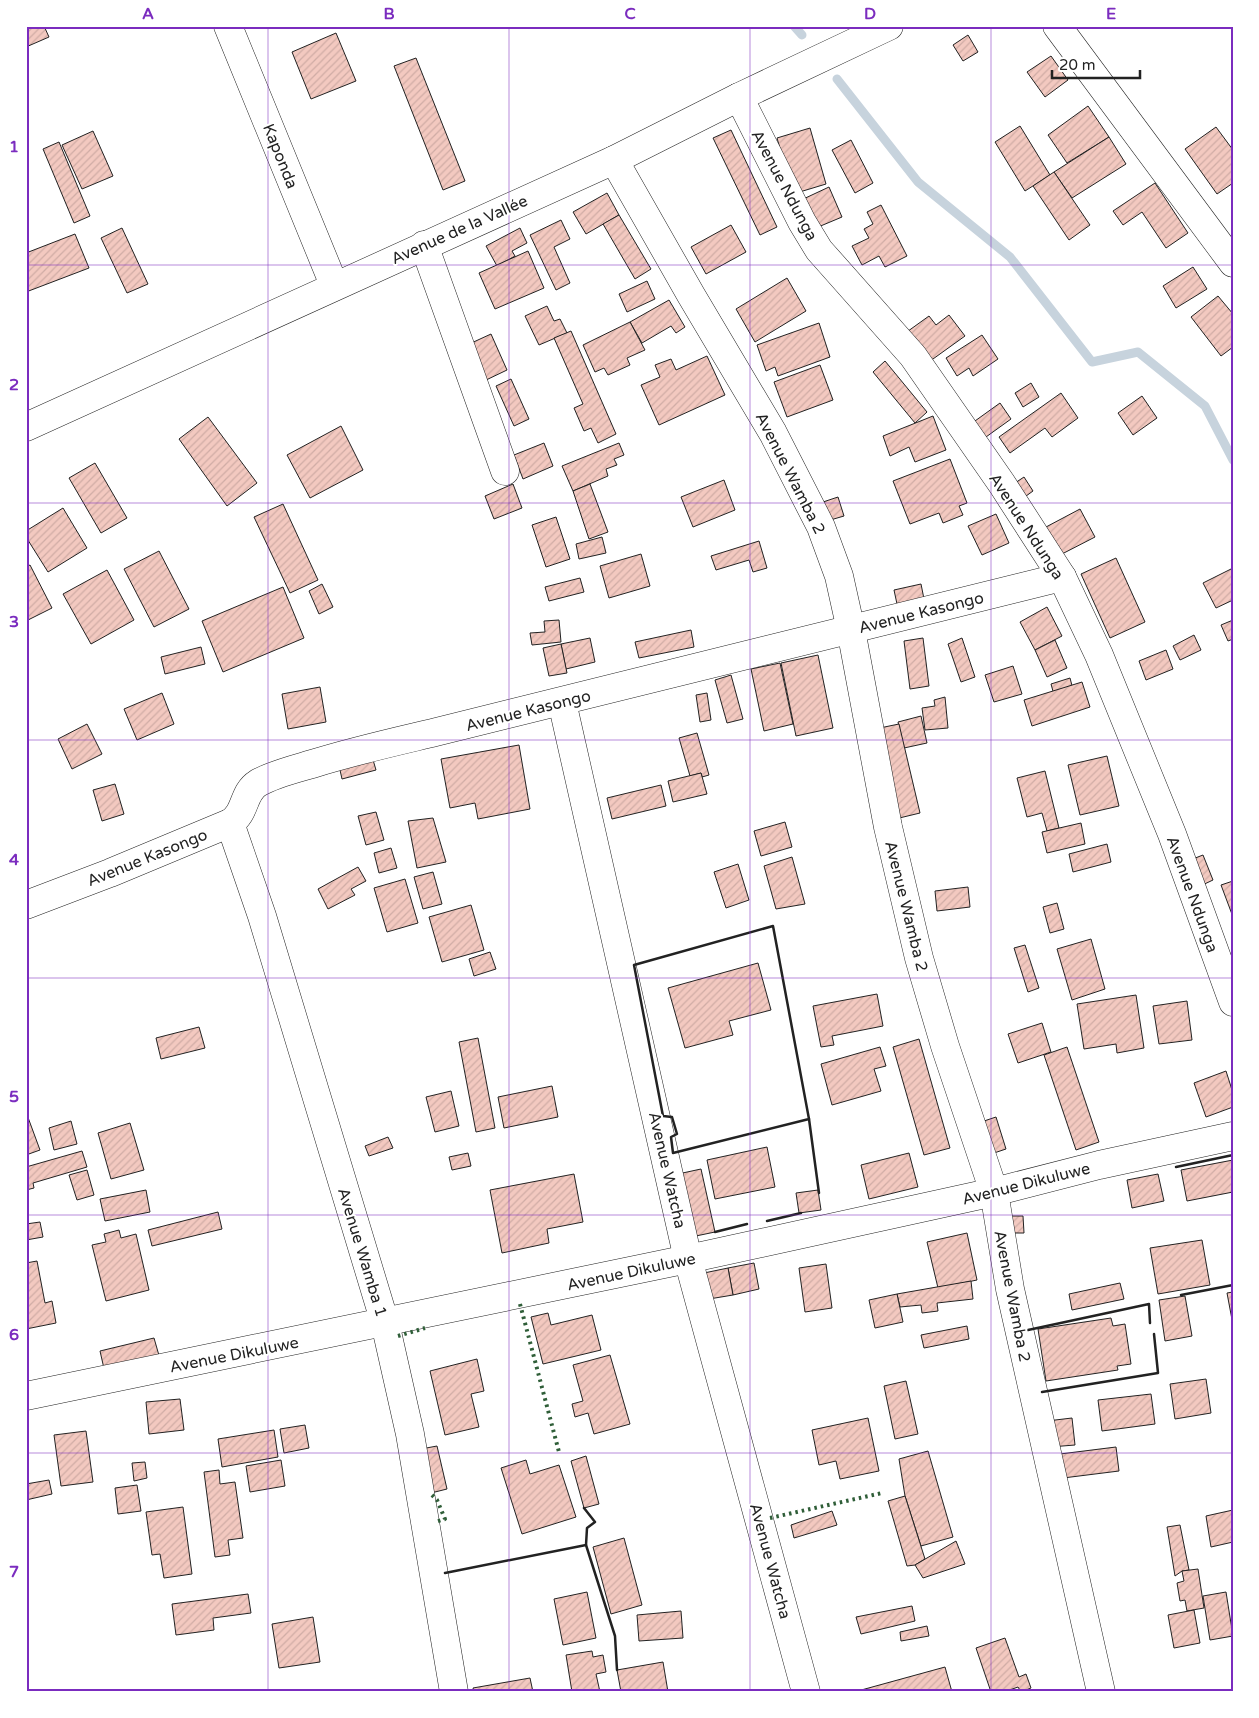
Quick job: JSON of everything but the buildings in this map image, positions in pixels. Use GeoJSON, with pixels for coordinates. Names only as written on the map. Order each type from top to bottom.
{"type":"FeatureCollection","features":[{"type":"Feature","properties":{"kind":"street","name":"Kaponda"},"geometry":{"type":"LineString","coordinates":[[228,26],[334,286]]}},
{"type":"Feature","properties":{"kind":"street","name":"Avenue de la Vallée"},"geometry":{"type":"LineString","coordinates":[[26,427],[614,160],[739,97],[889,26]]}},
{"type":"Feature","properties":{"kind":"street"},"geometry":{"type":"LineString","coordinates":[[1057,26],[1233,263]]}},
{"type":"Feature","properties":{"kind":"street","name":"Avenue Ndunga"},"geometry":{"type":"LineString","coordinates":[[739,97],[802,222],[819,250],[913,356],[1002,484],[1062,577],[1099,655],[1172,834],[1233,1002]]}},
{"type":"Feature","properties":{"kind":"street","name":"Avenue Wamba 2"},"geometry":{"type":"LineString","coordinates":[[614,160],[691,296],[773,432],[821,528],[838,576],[851,630],[888,827],[919,958],[945,1046],[994,1192],[1010,1289],[1101,1692]]}},
{"type":"Feature","properties":{"kind":"street"},"geometry":{"type":"LineString","coordinates":[[424,245],[506,471]]}},
{"type":"Feature","properties":{"kind":"street","name":"Avenue Kasongo"},"geometry":{"type":"LineString","coordinates":[[26,905],[110,873],[230,823],[241,812],[248,793],[256,784],[297,768],[366,748],[562,702],[696,666],[851,630],[1062,577]]}},
{"type":"Feature","properties":{"kind":"street","name":"Avenue Watcha"},"geometry":{"type":"LineString","coordinates":[[562,702],[688,1258],[806,1692]]}},
{"type":"Feature","properties":{"kind":"street","name":"Avenue Wamba 1"},"geometry":{"type":"LineString","coordinates":[[230,823],[262,916],[385,1323],[410,1434],[454,1692]]}},
{"type":"Feature","properties":{"kind":"street","name":"Avenue Dikuluwe"},"geometry":{"type":"LineString","coordinates":[[26,1396],[385,1323],[688,1258],[994,1192],[1099,1165],[1233,1136]]}},
{"type":"Feature","properties":{"kind":"waterway"},"geometry":{"type":"LineString","coordinates":[[794,26],[802,35]]}},
{"type":"Feature","properties":{"kind":"waterway"},"geometry":{"type":"LineString","coordinates":[[837,79],[918,182],[1010,257],[1092,362],[1138,352],[1205,406],[1233,460]]}},
{"type":"Feature","properties":{"kind":"hedge"},"geometry":{"type":"LineString","coordinates":[[520,1304],[559,1452]]}},
{"type":"Feature","properties":{"kind":"hedge"},"geometry":{"type":"LineString","coordinates":[[398,1336],[425,1328]]}},
{"type":"Feature","properties":{"kind":"hedge"},"geometry":{"type":"LineString","coordinates":[[770,1518],[882,1493]]}},
{"type":"Feature","properties":{"kind":"hedge"},"geometry":{"type":"LineString","coordinates":[[432,1495],[437,1500],[445,1519],[435,1522]]}},
{"type":"Feature","properties":{"kind":"wall"},"geometry":{"type":"LineString","coordinates":[[773,926],[809,1119],[673,1153],[671,1137],[677,1134],[672,1117],[663,1116],[634,965],[773,926]]}},
{"type":"Feature","properties":{"kind":"wall"},"geometry":{"type":"LineString","coordinates":[[809,1119],[819,1193]]}},
{"type":"Feature","properties":{"kind":"wall"},"geometry":{"type":"LineString","coordinates":[[1176,1167],[1233,1155]]}},
{"type":"Feature","properties":{"kind":"wall"},"geometry":{"type":"LineString","coordinates":[[767,1221],[801,1213]]}},
{"type":"Feature","properties":{"kind":"wall"},"geometry":{"type":"LineString","coordinates":[[715,1232],[747,1224]]}},
{"type":"Feature","properties":{"kind":"wall"},"geometry":{"type":"LineString","coordinates":[[1181,1295],[1233,1285]]}},
{"type":"Feature","properties":{"kind":"wall"},"geometry":{"type":"LineString","coordinates":[[1028,1330],[1149,1304],[1150,1323]]}},
{"type":"Feature","properties":{"kind":"wall"},"geometry":{"type":"LineString","coordinates":[[1042,1392],[1158,1373],[1154,1334]]}},
{"type":"Feature","properties":{"kind":"wall"},"geometry":{"type":"LineString","coordinates":[[445,1573],[586,1545],[587,1528],[595,1522],[584,1508]]}},
{"type":"Feature","properties":{"kind":"wall"},"geometry":{"type":"LineString","coordinates":[[586,1545],[615,1636],[617,1670]]}}]}
